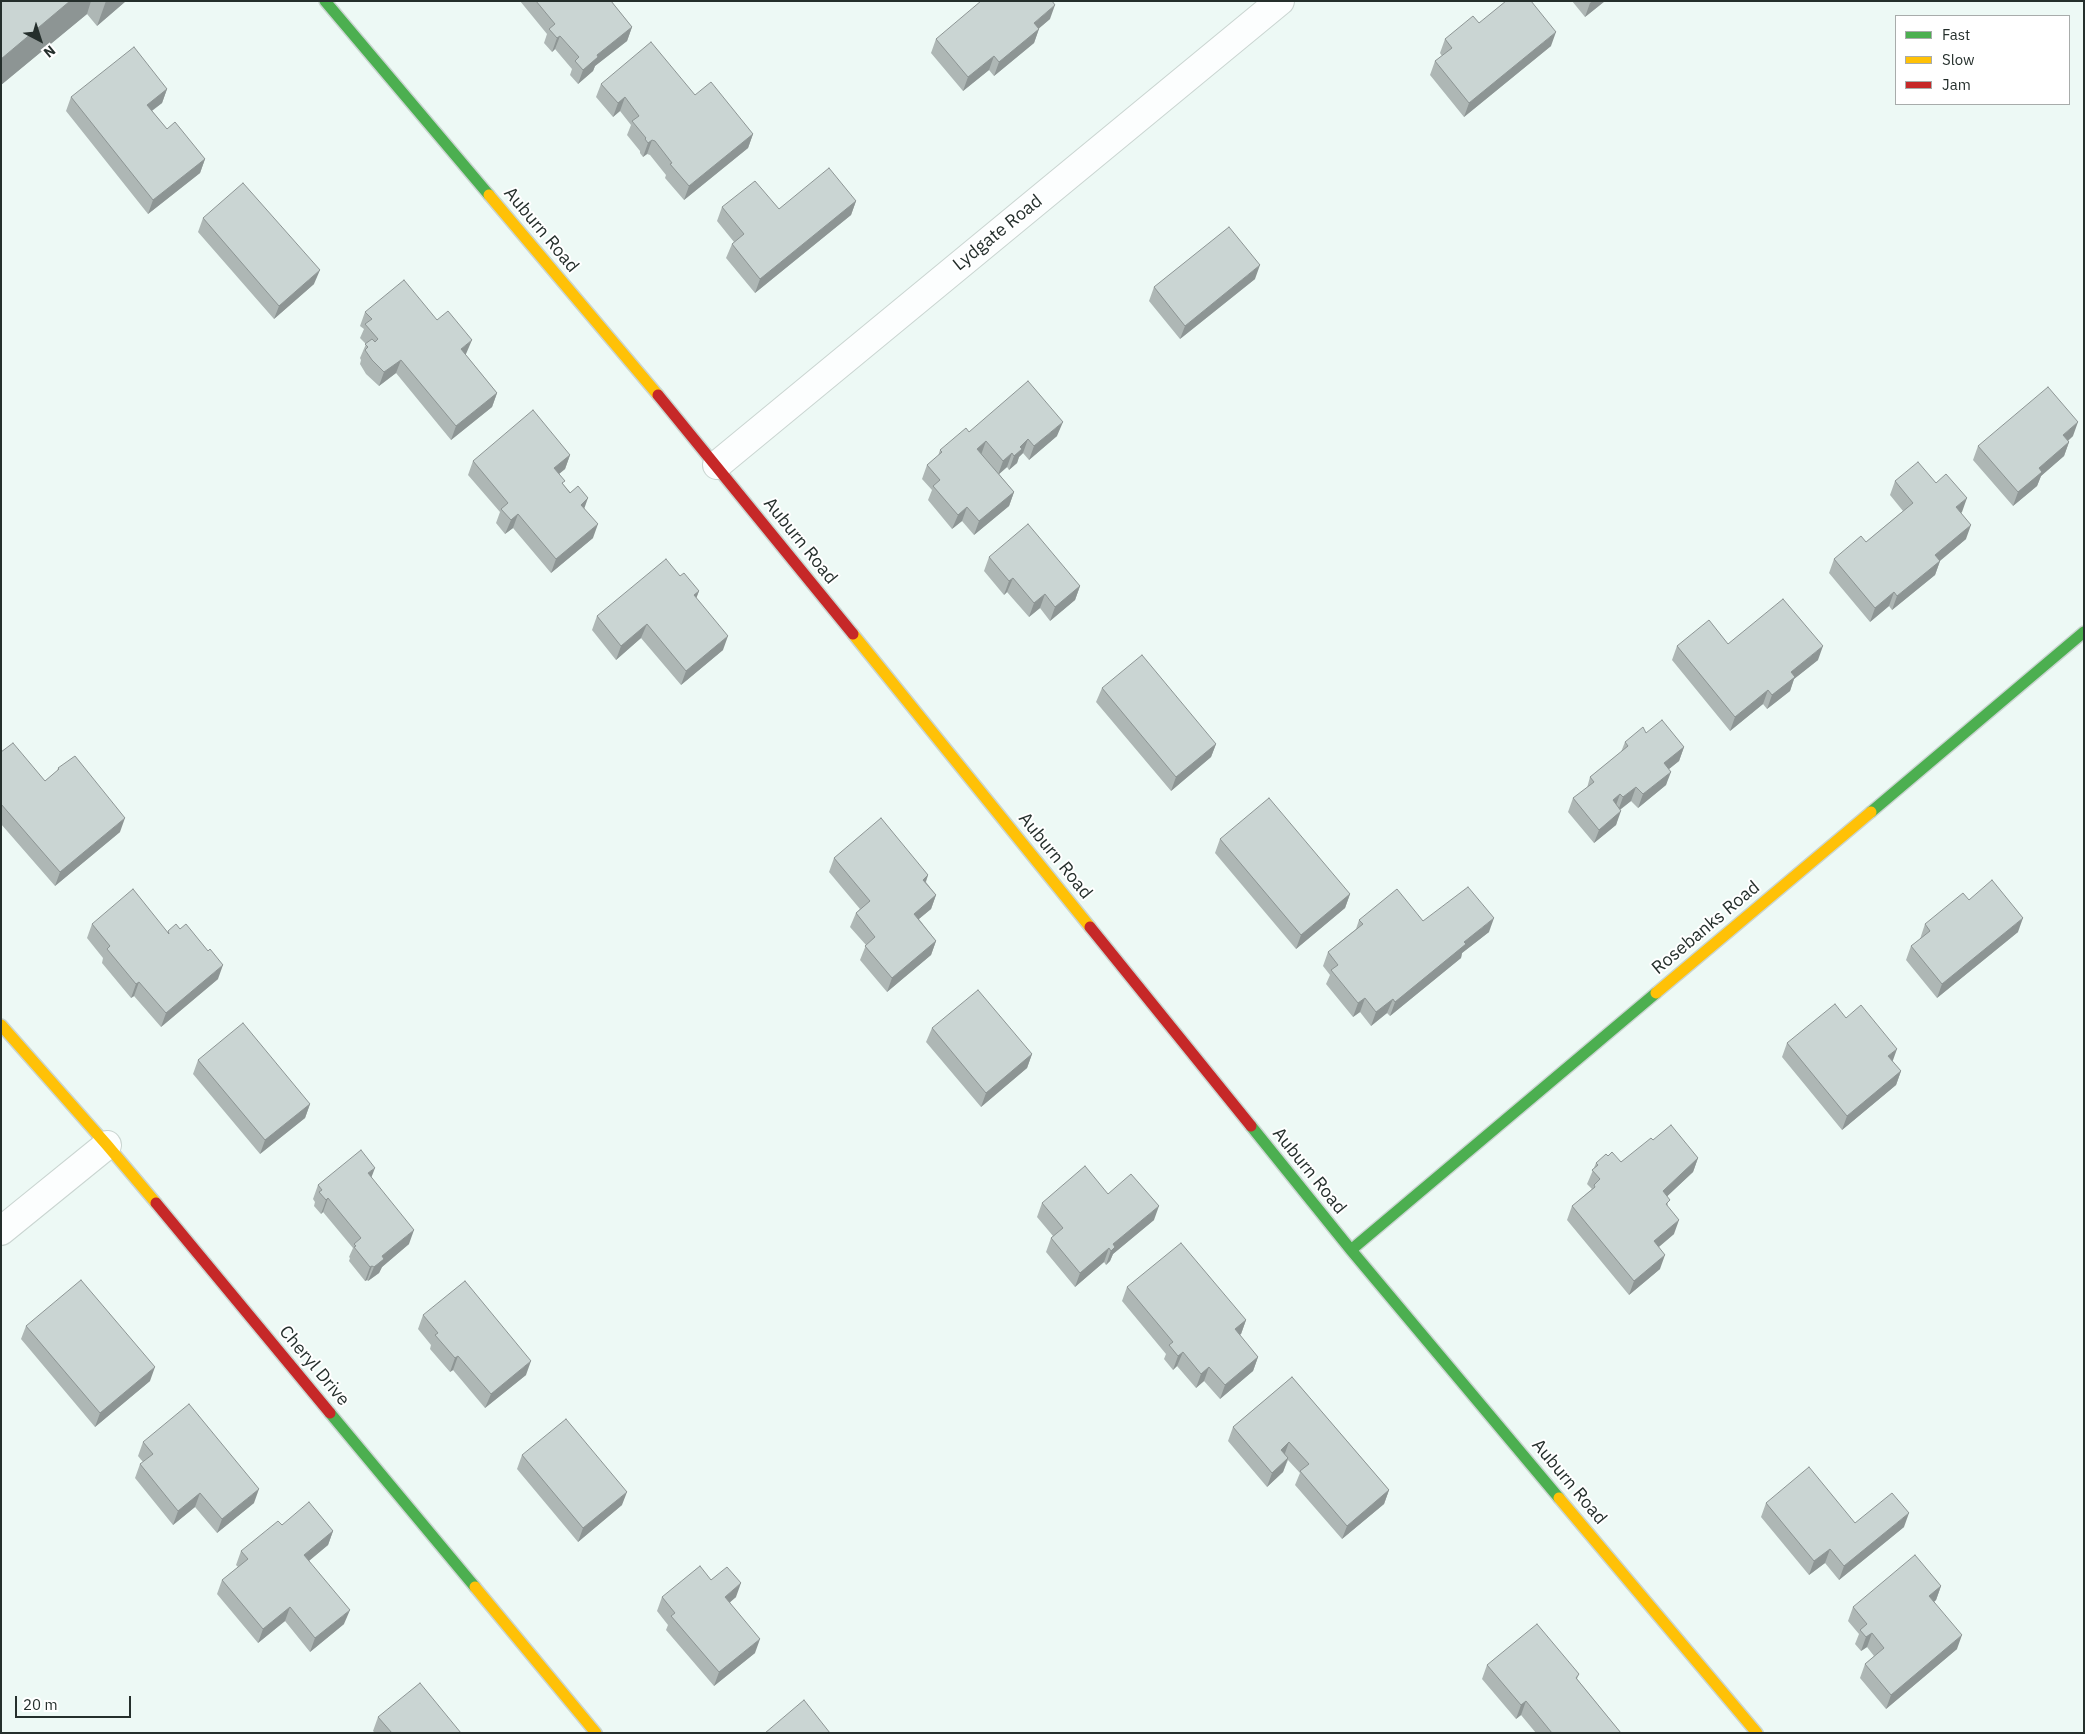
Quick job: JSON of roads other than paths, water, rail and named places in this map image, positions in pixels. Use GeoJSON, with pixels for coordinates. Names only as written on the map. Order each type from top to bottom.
{"type":"FeatureCollection","features":[{"type":"Feature","properties":{"kind":"street","name":"Auburn Road"},"geometry":{"type":"LineString","coordinates":[[325,1],[717,465],[1350,1250],[1757,1733]]}},
{"type":"Feature","properties":{"kind":"street","name":"Lydgate Road"},"geometry":{"type":"LineString","coordinates":[[717,465],[1280,1]]}},
{"type":"Feature","properties":{"kind":"street","name":"Rosebanks Road"},"geometry":{"type":"LineString","coordinates":[[1350,1250],[2084,632]]}},
{"type":"Feature","properties":{"kind":"street","name":"Cheryl Drive"},"geometry":{"type":"LineString","coordinates":[[1,1025],[107,1145],[596,1733]]}},
{"type":"Feature","properties":{"kind":"street"},"geometry":{"type":"LineString","coordinates":[[1,1231],[107,1145]]}}]}
